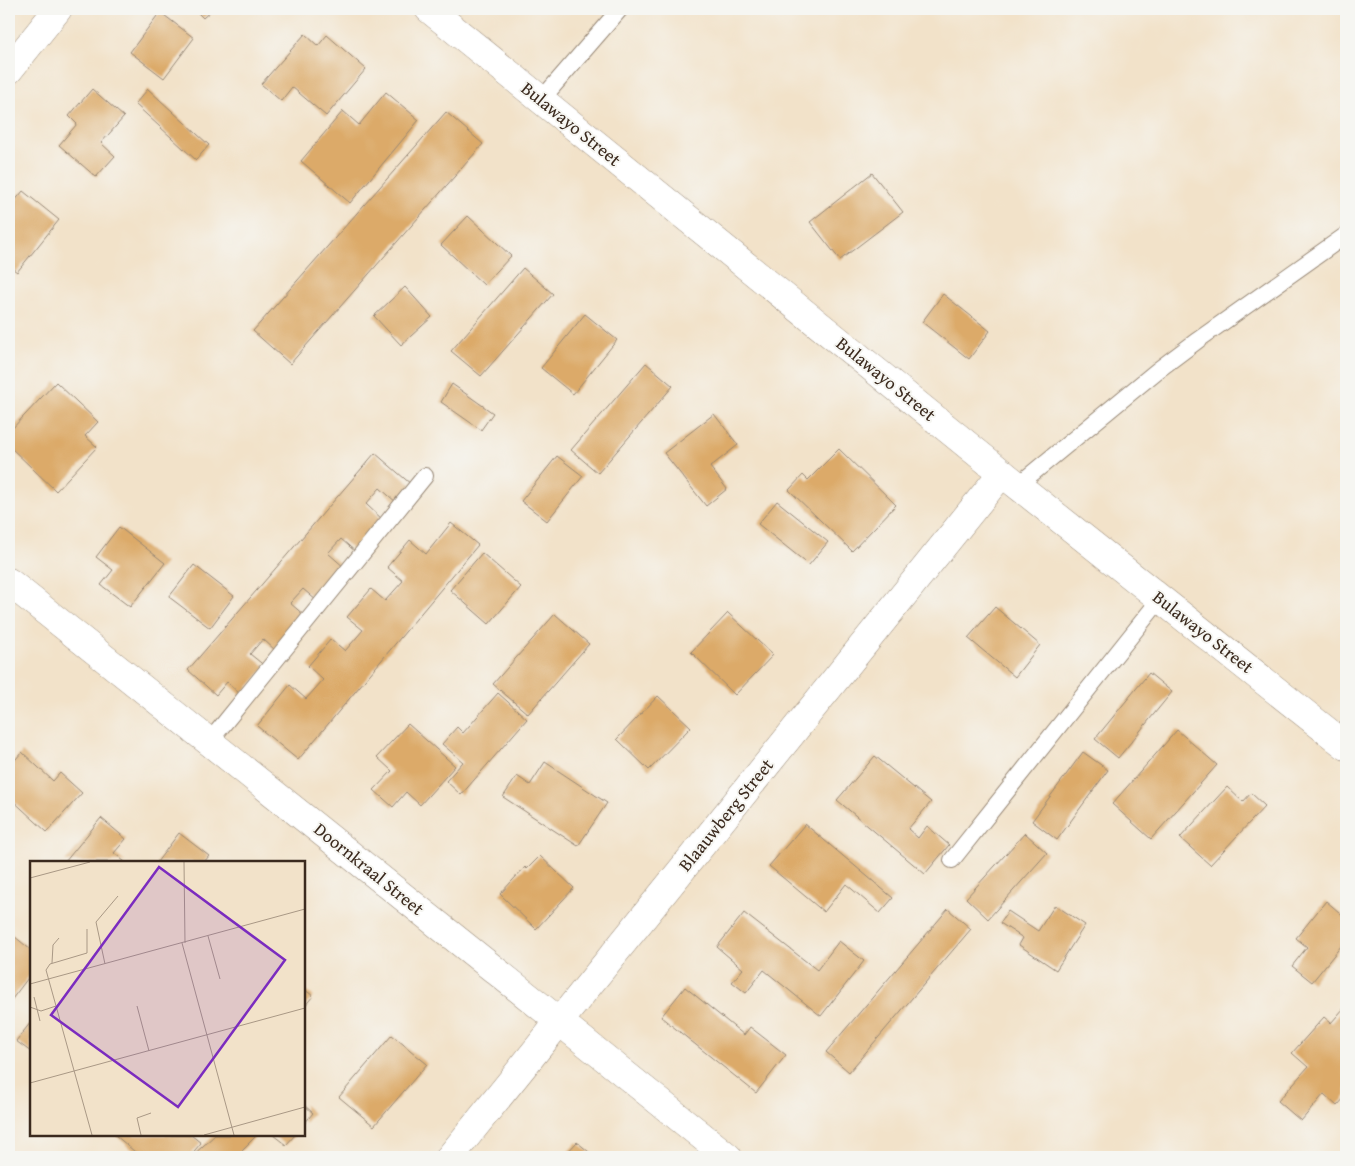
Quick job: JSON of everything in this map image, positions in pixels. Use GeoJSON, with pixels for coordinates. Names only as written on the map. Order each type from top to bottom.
{"type":"FeatureCollection","features":[{"type":"Feature","properties":{"kind":"street"},"geometry":{"type":"LineString","coordinates":[[9,70],[58,9]]}},
{"type":"Feature","properties":{"kind":"street","name":"Bulawayo Street"},"geometry":{"type":"LineString","coordinates":[[429,9],[1010,479],[1346,746]]}},
{"type":"Feature","properties":{"kind":"street","name":"Blaauwberg Street"},"geometry":{"type":"LineString","coordinates":[[450,1157],[1010,479]]}},
{"type":"Feature","properties":{"kind":"street","name":"Doornkraal Street"},"geometry":{"type":"LineString","coordinates":[[9,582],[728,1157]]}},
{"type":"Feature","properties":{"kind":"lane"},"geometry":{"type":"LineString","coordinates":[[541,100],[620,9]]}},
{"type":"Feature","properties":{"kind":"lane"},"geometry":{"type":"LineString","coordinates":[[1010,479],[1198,340],[1346,235]]}},
{"type":"Feature","properties":{"kind":"lane"},"geometry":{"type":"LineString","coordinates":[[209,742],[425,476]]}},
{"type":"Feature","properties":{"kind":"lane"},"geometry":{"type":"LineString","coordinates":[[952,860],[1161,598]]}},
{"type":"Feature","properties":{"kind":"building"},"geometry":{"type":"Polygon","coordinates":[[[194,9],[213,9],[203,18],[194,9]]]}},
{"type":"Feature","properties":{"kind":"building"},"geometry":{"type":"Polygon","coordinates":[[[160,12],[194,38],[164,78],[130,52],[160,12]]]}},
{"type":"Feature","properties":{"kind":"building"},"geometry":{"type":"Polygon","coordinates":[[[305,34],[318,46],[327,35],[366,69],[326,116],[292,87],[281,101],[261,84],[305,34]]]}},
{"type":"Feature","properties":{"kind":"building"},"geometry":{"type":"Polygon","coordinates":[[[92,89],[124,117],[101,143],[115,156],[96,177],[59,145],[77,124],[69,116],[92,89]]]}},
{"type":"Feature","properties":{"kind":"building"},"geometry":{"type":"Polygon","coordinates":[[[148,89],[209,145],[196,160],[135,104],[148,89]]]}},
{"type":"Feature","properties":{"kind":"building"},"geometry":{"type":"Polygon","coordinates":[[[386,92],[419,120],[350,203],[301,161],[343,111],[359,125],[386,92]]]}},
{"type":"Feature","properties":{"kind":"building"},"geometry":{"type":"Polygon","coordinates":[[[446,112],[483,144],[290,364],[253,331],[446,112]]]}},
{"type":"Feature","properties":{"kind":"building"},"geometry":{"type":"Polygon","coordinates":[[[872,173],[903,212],[840,260],[810,222],[872,173]]]}},
{"type":"Feature","properties":{"kind":"building"},"geometry":{"type":"Polygon","coordinates":[[[23,191],[59,220],[17,272],[9,266],[9,208],[23,191]]]}},
{"type":"Feature","properties":{"kind":"building"},"geometry":{"type":"Polygon","coordinates":[[[468,216],[511,256],[484,285],[441,245],[468,216]]]}},
{"type":"Feature","properties":{"kind":"building"},"geometry":{"type":"Polygon","coordinates":[[[523,268],[553,294],[481,376],[451,351],[523,268]]]}},
{"type":"Feature","properties":{"kind":"building"},"geometry":{"type":"Polygon","coordinates":[[[405,287],[432,317],[401,345],[374,316],[405,287]]]}},
{"type":"Feature","properties":{"kind":"building"},"geometry":{"type":"Polygon","coordinates":[[[943,294],[990,331],[969,359],[922,322],[943,294]]]}},
{"type":"Feature","properties":{"kind":"building"},"geometry":{"type":"Polygon","coordinates":[[[585,314],[617,340],[573,394],[541,368],[585,314]]]}},
{"type":"Feature","properties":{"kind":"building"},"geometry":{"type":"Polygon","coordinates":[[[646,363],[673,386],[598,473],[571,450],[646,363]]]}},
{"type":"Feature","properties":{"kind":"building"},"geometry":{"type":"Polygon","coordinates":[[[56,382],[98,422],[85,436],[97,447],[56,491],[9,446],[9,432],[56,382]]]}},
{"type":"Feature","properties":{"kind":"building"},"geometry":{"type":"Polygon","coordinates":[[[452,384],[493,413],[481,430],[441,402],[452,384]]]}},
{"type":"Feature","properties":{"kind":"building"},"geometry":{"type":"Polygon","coordinates":[[[714,414],[738,445],[710,467],[727,489],[706,506],[664,453],[714,414]]]}},
{"type":"Feature","properties":{"kind":"building"},"geometry":{"type":"Polygon","coordinates":[[[839,449],[896,505],[852,551],[789,490],[803,475],[808,480],[839,449]]]}},
{"type":"Feature","properties":{"kind":"building"},"geometry":{"type":"Polygon","coordinates":[[[375,453],[412,485],[397,503],[380,488],[366,504],[384,521],[357,553],[341,539],[328,553],[345,568],[317,601],[303,589],[290,603],[305,616],[276,651],[263,639],[250,654],[266,667],[241,695],[227,682],[216,695],[188,670],[375,453]]]}},
{"type":"Feature","properties":{"kind":"building"},"geometry":{"type":"Polygon","coordinates":[[[557,456],[583,476],[547,521],[521,501],[557,456]]]}},
{"type":"Feature","properties":{"kind":"building"},"geometry":{"type":"Polygon","coordinates":[[[777,501],[828,542],[809,565],[758,524],[777,501]]]}},
{"type":"Feature","properties":{"kind":"building"},"geometry":{"type":"Polygon","coordinates":[[[451,523],[478,545],[298,760],[257,726],[290,685],[306,699],[323,680],[308,666],[331,639],[345,651],[363,630],[347,617],[371,589],[385,601],[403,581],[387,567],[410,540],[426,554],[451,523]]]}},
{"type":"Feature","properties":{"kind":"building"},"geometry":{"type":"Polygon","coordinates":[[[119,527],[165,563],[130,607],[101,585],[113,570],[96,557],[119,527]]]}},
{"type":"Feature","properties":{"kind":"building"},"geometry":{"type":"Polygon","coordinates":[[[482,553],[521,587],[489,624],[450,590],[482,553]]]}},
{"type":"Feature","properties":{"kind":"building"},"geometry":{"type":"Polygon","coordinates":[[[194,565],[234,596],[210,628],[169,597],[194,565]]]}},
{"type":"Feature","properties":{"kind":"building"},"geometry":{"type":"Polygon","coordinates":[[[995,607],[1040,645],[1015,677],[968,638],[995,607]]]}},
{"type":"Feature","properties":{"kind":"building"},"geometry":{"type":"Polygon","coordinates":[[[728,613],[773,655],[735,695],[691,652],[728,613]]]}},
{"type":"Feature","properties":{"kind":"building"},"geometry":{"type":"Polygon","coordinates":[[[555,614],[589,644],[528,714],[493,684],[555,614]]]}},
{"type":"Feature","properties":{"kind":"building"},"geometry":{"type":"Polygon","coordinates":[[[1149,673],[1172,692],[1118,758],[1095,739],[1149,673]]]}},
{"type":"Feature","properties":{"kind":"building"},"geometry":{"type":"Polygon","coordinates":[[[498,693],[527,719],[461,795],[446,781],[463,762],[442,744],[457,727],[463,733],[498,693]]]}},
{"type":"Feature","properties":{"kind":"building"},"geometry":{"type":"Polygon","coordinates":[[[658,696],[691,727],[649,770],[617,739],[658,696]]]}},
{"type":"Feature","properties":{"kind":"building"},"geometry":{"type":"Polygon","coordinates":[[[408,724],[455,766],[420,805],[406,792],[393,807],[374,790],[392,771],[377,757],[408,724]]]}},
{"type":"Feature","properties":{"kind":"building"},"geometry":{"type":"Polygon","coordinates":[[[1177,730],[1217,765],[1151,839],[1112,804],[1177,730]]]}},
{"type":"Feature","properties":{"kind":"building"},"geometry":{"type":"Polygon","coordinates":[[[22,752],[53,781],[60,773],[82,793],[47,832],[9,797],[9,767],[22,752]]]}},
{"type":"Feature","properties":{"kind":"building"},"geometry":{"type":"Polygon","coordinates":[[[1083,752],[1108,770],[1057,840],[1032,821],[1083,752]]]}},
{"type":"Feature","properties":{"kind":"building"},"geometry":{"type":"Polygon","coordinates":[[[875,756],[931,802],[908,829],[918,838],[927,826],[949,845],[925,874],[837,800],[875,756]]]}},
{"type":"Feature","properties":{"kind":"building"},"geometry":{"type":"Polygon","coordinates":[[[545,762],[607,803],[578,846],[503,797],[517,776],[530,785],[545,762]]]}},
{"type":"Feature","properties":{"kind":"building"},"geometry":{"type":"Polygon","coordinates":[[[1227,787],[1243,802],[1251,793],[1265,806],[1210,865],[1180,838],[1227,787]]]}},
{"type":"Feature","properties":{"kind":"building"},"geometry":{"type":"Polygon","coordinates":[[[101,818],[126,839],[114,853],[124,861],[66,861],[101,818]]]}},
{"type":"Feature","properties":{"kind":"building"},"geometry":{"type":"Polygon","coordinates":[[[805,824],[893,898],[880,913],[846,884],[824,912],[769,866],[805,824]]]}},
{"type":"Feature","properties":{"kind":"building"},"geometry":{"type":"Polygon","coordinates":[[[179,833],[209,856],[205,861],[158,861],[179,833]]]}},
{"type":"Feature","properties":{"kind":"building"},"geometry":{"type":"Polygon","coordinates":[[[1025,833],[1047,853],[988,919],[966,898],[1025,833]]]}},
{"type":"Feature","properties":{"kind":"building"},"geometry":{"type":"Polygon","coordinates":[[[540,856],[574,888],[536,929],[500,894],[525,867],[527,869],[540,856]]]}},
{"type":"Feature","properties":{"kind":"building"},"geometry":{"type":"Polygon","coordinates":[[[1326,901],[1346,918],[1346,940],[1312,982],[1292,966],[1307,947],[1296,938],[1326,901]]]}},
{"type":"Feature","properties":{"kind":"building"},"geometry":{"type":"Polygon","coordinates":[[[1055,905],[1085,925],[1056,970],[1019,945],[1023,938],[1000,923],[1008,911],[1038,931],[1055,905]]]}},
{"type":"Feature","properties":{"kind":"building"},"geometry":{"type":"Polygon","coordinates":[[[948,909],[971,929],[849,1072],[826,1052],[948,909]]]}},
{"type":"Feature","properties":{"kind":"building"},"geometry":{"type":"Polygon","coordinates":[[[744,913],[817,970],[839,941],[864,961],[821,1016],[764,970],[746,993],[732,982],[743,969],[717,947],[744,913]]]}},
{"type":"Feature","properties":{"kind":"building"},"geometry":{"type":"Polygon","coordinates":[[[9,932],[30,949],[30,975],[9,1003],[9,932]]]}},
{"type":"Feature","properties":{"kind":"building"},"geometry":{"type":"Polygon","coordinates":[[[685,987],[744,1035],[750,1027],[786,1055],[756,1093],[661,1017],[685,987]]]}},
{"type":"Feature","properties":{"kind":"building"},"geometry":{"type":"Polygon","coordinates":[[[305,990],[313,996],[305,1006],[305,990]]]}},
{"type":"Feature","properties":{"kind":"building"},"geometry":{"type":"Polygon","coordinates":[[[1344,1008],[1346,1010],[1346,1060],[1343,1064],[1346,1068],[1346,1096],[1337,1106],[1324,1094],[1301,1121],[1278,1101],[1308,1067],[1292,1053],[1324,1017],[1331,1023],[1344,1008]]]}},
{"type":"Feature","properties":{"kind":"building"},"geometry":{"type":"Polygon","coordinates":[[[30,1023],[30,1051],[16,1041],[30,1023]]]}},
{"type":"Feature","properties":{"kind":"building"},"geometry":{"type":"Polygon","coordinates":[[[392,1035],[427,1064],[374,1126],[339,1097],[392,1035]]]}},
{"type":"Feature","properties":{"kind":"building"},"geometry":{"type":"Polygon","coordinates":[[[305,1106],[313,1113],[305,1123],[305,1106]]]}},
{"type":"Feature","properties":{"kind":"building"},"geometry":{"type":"Polygon","coordinates":[[[116,1136],[192,1136],[201,1143],[189,1157],[141,1157],[116,1136]]]}},
{"type":"Feature","properties":{"kind":"building"},"geometry":{"type":"Polygon","coordinates":[[[214,1136],[256,1136],[235,1157],[191,1157],[214,1136]]]}},
{"type":"Feature","properties":{"kind":"building"},"geometry":{"type":"Polygon","coordinates":[[[274,1136],[294,1136],[286,1145],[274,1136]]]}},
{"type":"Feature","properties":{"kind":"building"},"geometry":{"type":"Polygon","coordinates":[[[577,1142],[595,1157],[563,1157],[577,1142]]]}}]}
